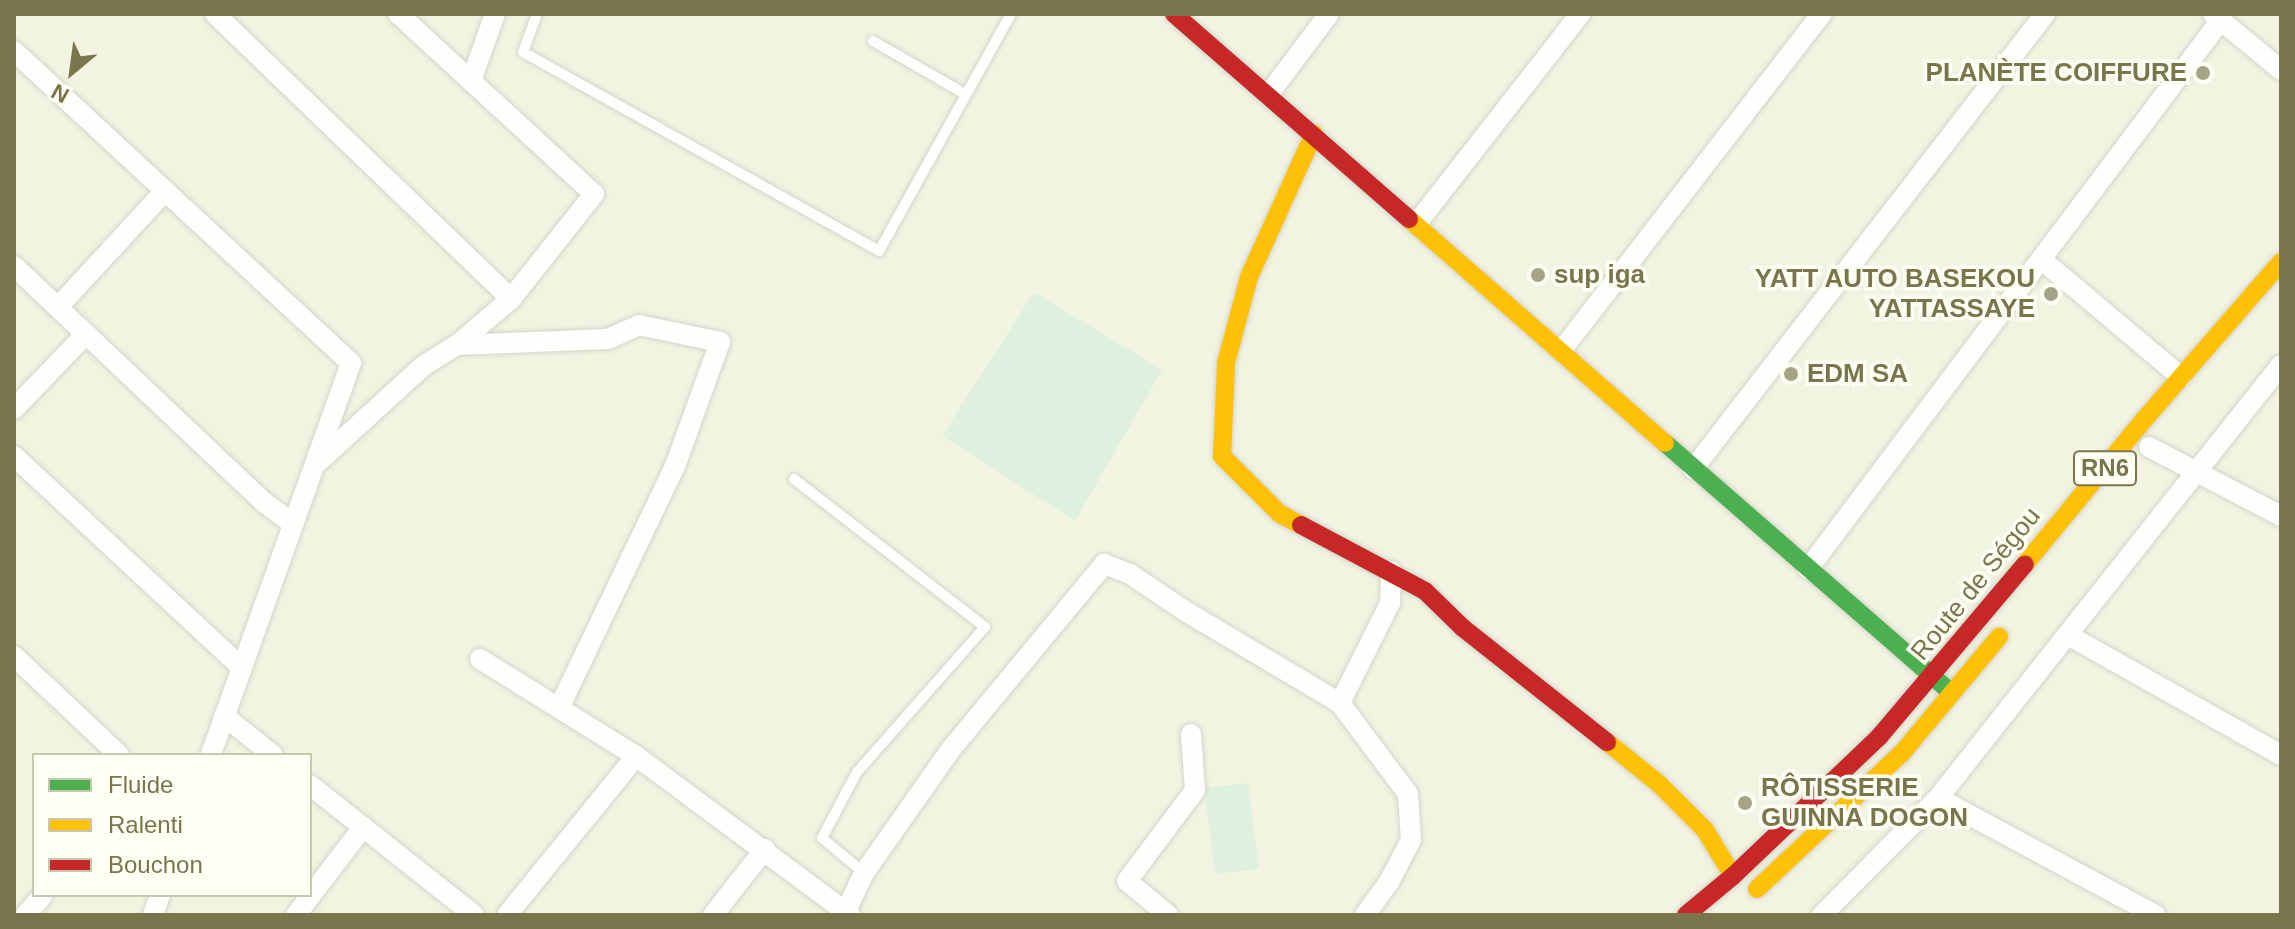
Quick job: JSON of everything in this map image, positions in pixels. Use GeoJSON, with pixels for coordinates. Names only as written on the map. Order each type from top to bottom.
{"type":"FeatureCollection","features":[{"type":"Feature","properties":{"kind":"main road"},"geometry":{"type":"LineString","coordinates":[[1174,14],[1417,223],[1953,695]]}},
{"type":"Feature","properties":{"kind":"main road"},"geometry":{"type":"LineString","coordinates":[[1314,134],[1249,277],[1226,363],[1222,456],[1280,514],[1425,591],[1463,628],[1659,784],[1705,830],[1733,876]]}},
{"type":"Feature","properties":{"kind":"main road","name":"Route de Ségou"},"geometry":{"type":"LineString","coordinates":[[1686,915],[1733,876],[1879,737],[1933,677],[2181,377],[2281,262]]}},
{"type":"Feature","properties":{"kind":"main road","name":"Route de Ségou"},"geometry":{"type":"LineString","coordinates":[[1746,898],[1901,754],[2012,621]]}},
{"type":"Feature","properties":{"kind":"street"},"geometry":{"type":"LineString","coordinates":[[215,14],[511,299]]}},
{"type":"Feature","properties":{"kind":"street"},"geometry":{"type":"LineString","coordinates":[[315,464],[423,366],[457,345],[511,299],[594,194],[398,14]]}},
{"type":"Feature","properties":{"kind":"street"},"geometry":{"type":"LineString","coordinates":[[471,81],[495,14]]}},
{"type":"Feature","properties":{"kind":"street"},"geometry":{"type":"LineString","coordinates":[[1268,95],[1329,14]]}},
{"type":"Feature","properties":{"kind":"street"},"geometry":{"type":"LineString","coordinates":[[1417,223],[1580,14]]}},
{"type":"Feature","properties":{"kind":"street"},"geometry":{"type":"LineString","coordinates":[[1561,351],[1821,14]]}},
{"type":"Feature","properties":{"kind":"street"},"geometry":{"type":"LineString","coordinates":[[1693,469],[2045,14]]}},
{"type":"Feature","properties":{"kind":"street"},"geometry":{"type":"LineString","coordinates":[[1808,569],[2041,259],[2217,17],[2281,70]]}},
{"type":"Feature","properties":{"kind":"street"},"geometry":{"type":"LineString","coordinates":[[14,51],[351,363],[212,753]]}},
{"type":"Feature","properties":{"kind":"street"},"geometry":{"type":"LineString","coordinates":[[58,307],[165,191]]}},
{"type":"Feature","properties":{"kind":"street"},"geometry":{"type":"LineString","coordinates":[[2041,259],[2181,377]]}},
{"type":"Feature","properties":{"kind":"street"},"geometry":{"type":"LineString","coordinates":[[14,266],[265,503],[293,524]]}},
{"type":"Feature","properties":{"kind":"street"},"geometry":{"type":"LineString","coordinates":[[457,345],[608,339],[639,325],[720,342],[675,466],[560,706]]}},
{"type":"Feature","properties":{"kind":"street"},"geometry":{"type":"LineString","coordinates":[[14,409],[86,334]]}},
{"type":"Feature","properties":{"kind":"street"},"geometry":{"type":"LineString","coordinates":[[1822,915],[1938,798],[2281,365]]}},
{"type":"Feature","properties":{"kind":"street"},"geometry":{"type":"LineString","coordinates":[[2149,447],[2281,516]]}},
{"type":"Feature","properties":{"kind":"street"},"geometry":{"type":"LineString","coordinates":[[14,456],[242,668]]}},
{"type":"Feature","properties":{"kind":"street"},"geometry":{"type":"LineString","coordinates":[[480,659],[636,756],[848,913],[864,873],[952,748],[1104,564],[1130,574],[1185,611],[1340,703],[1408,794],[1411,840],[1389,882],[1365,915]]}},
{"type":"Feature","properties":{"kind":"street"},"geometry":{"type":"LineString","coordinates":[[1340,703],[1390,603],[1391,571]]}},
{"type":"Feature","properties":{"kind":"street"},"geometry":{"type":"LineString","coordinates":[[2068,635],[2281,755]]}},
{"type":"Feature","properties":{"kind":"street"},"geometry":{"type":"LineString","coordinates":[[14,656],[117,753]]}},
{"type":"Feature","properties":{"kind":"street"},"geometry":{"type":"LineString","coordinates":[[224,716],[270,753]]}},
{"type":"Feature","properties":{"kind":"street"},"geometry":{"type":"LineString","coordinates":[[1168,915],[1127,881],[1195,790],[1191,734]]}},
{"type":"Feature","properties":{"kind":"street"},"geometry":{"type":"LineString","coordinates":[[507,915],[636,756]]}},
{"type":"Feature","properties":{"kind":"street"},"geometry":{"type":"LineString","coordinates":[[312,787],[474,915]]}},
{"type":"Feature","properties":{"kind":"street"},"geometry":{"type":"LineString","coordinates":[[1938,798],[2155,915]]}},
{"type":"Feature","properties":{"kind":"street"},"geometry":{"type":"LineString","coordinates":[[312,894],[363,827]]}},
{"type":"Feature","properties":{"kind":"street"},"geometry":{"type":"LineString","coordinates":[[713,915],[765,849]]}},
{"type":"Feature","properties":{"kind":"street"},"geometry":{"type":"LineString","coordinates":[[26,915],[41,897]]}},
{"type":"Feature","properties":{"kind":"street"},"geometry":{"type":"LineString","coordinates":[[296,915],[310,897]]}},
{"type":"Feature","properties":{"kind":"lane"},"geometry":{"type":"LineString","coordinates":[[537,14],[523,52],[879,251],[1011,14]]}},
{"type":"Feature","properties":{"kind":"lane"},"geometry":{"type":"LineString","coordinates":[[873,41],[965,94]]}},
{"type":"Feature","properties":{"kind":"lane"},"geometry":{"type":"LineString","coordinates":[[794,479],[985,627],[857,772],[822,838],[864,873]]}},
{"type":"Feature","properties":{"kind":"shaded area"},"geometry":{"type":"Polygon","coordinates":[[[14,14],[2281,14],[2281,915],[14,915],[14,14]]]}},
{"type":"Feature","properties":{"kind":"shaded area"},"geometry":{"type":"Polygon","coordinates":[[[1034,292],[1162,370],[1075,521],[942,436],[1034,292]]]}},
{"type":"Feature","properties":{"kind":"shaded area"},"geometry":{"type":"Polygon","coordinates":[[[1248,783],[1259,869],[1215,874],[1204,788],[1248,783]]]}},
{"type":"Feature","properties":{"kind":"traffic: fast"},"geometry":{"type":"LineString","coordinates":[[1665,443],[1948,690]]}},
{"type":"Feature","properties":{"kind":"traffic: slow"},"geometry":{"type":"LineString","coordinates":[[1301,525],[1280,514],[1222,456],[1226,363],[1249,277],[1314,134]]}},
{"type":"Feature","properties":{"kind":"traffic: slow"},"geometry":{"type":"LineString","coordinates":[[1409,219],[1665,443]]}},
{"type":"Feature","properties":{"kind":"traffic: slow"},"geometry":{"type":"LineString","coordinates":[[2025,564],[2142,422],[2281,262]]}},
{"type":"Feature","properties":{"kind":"traffic: slow"},"geometry":{"type":"LineString","coordinates":[[1757,889],[1901,754],[1999,637]]}},
{"type":"Feature","properties":{"kind":"traffic: slow"},"geometry":{"type":"LineString","coordinates":[[1607,742],[1659,784],[1705,830],[1733,876]]}},
{"type":"Feature","properties":{"kind":"traffic: jam"},"geometry":{"type":"LineString","coordinates":[[1174,14],[1409,219]]}},
{"type":"Feature","properties":{"kind":"traffic: jam"},"geometry":{"type":"LineString","coordinates":[[1301,525],[1425,591],[1463,628],[1607,742]]}},
{"type":"Feature","properties":{"kind":"traffic: jam"},"geometry":{"type":"LineString","coordinates":[[1686,915],[1733,876],[1879,737],[2025,564]]}},
{"type":"Feature","properties":{"kind":"place","name":"PLANÈTE COIFFURE"},"geometry":{"type":"Point","coordinates":[2203,73]}},
{"type":"Feature","properties":{"kind":"place","name":"sup iga"},"geometry":{"type":"Point","coordinates":[1538,275]}},
{"type":"Feature","properties":{"kind":"place","name":"YATT AUTO BASEKOU YATTASSAYE"},"geometry":{"type":"Point","coordinates":[2051,294]}},
{"type":"Feature","properties":{"kind":"place","name":"EDM SA"},"geometry":{"type":"Point","coordinates":[1791,374]}},
{"type":"Feature","properties":{"kind":"place","name":"RÔTISSERIE GUINNA DOGON"},"geometry":{"type":"Point","coordinates":[1745,803]}}]}
